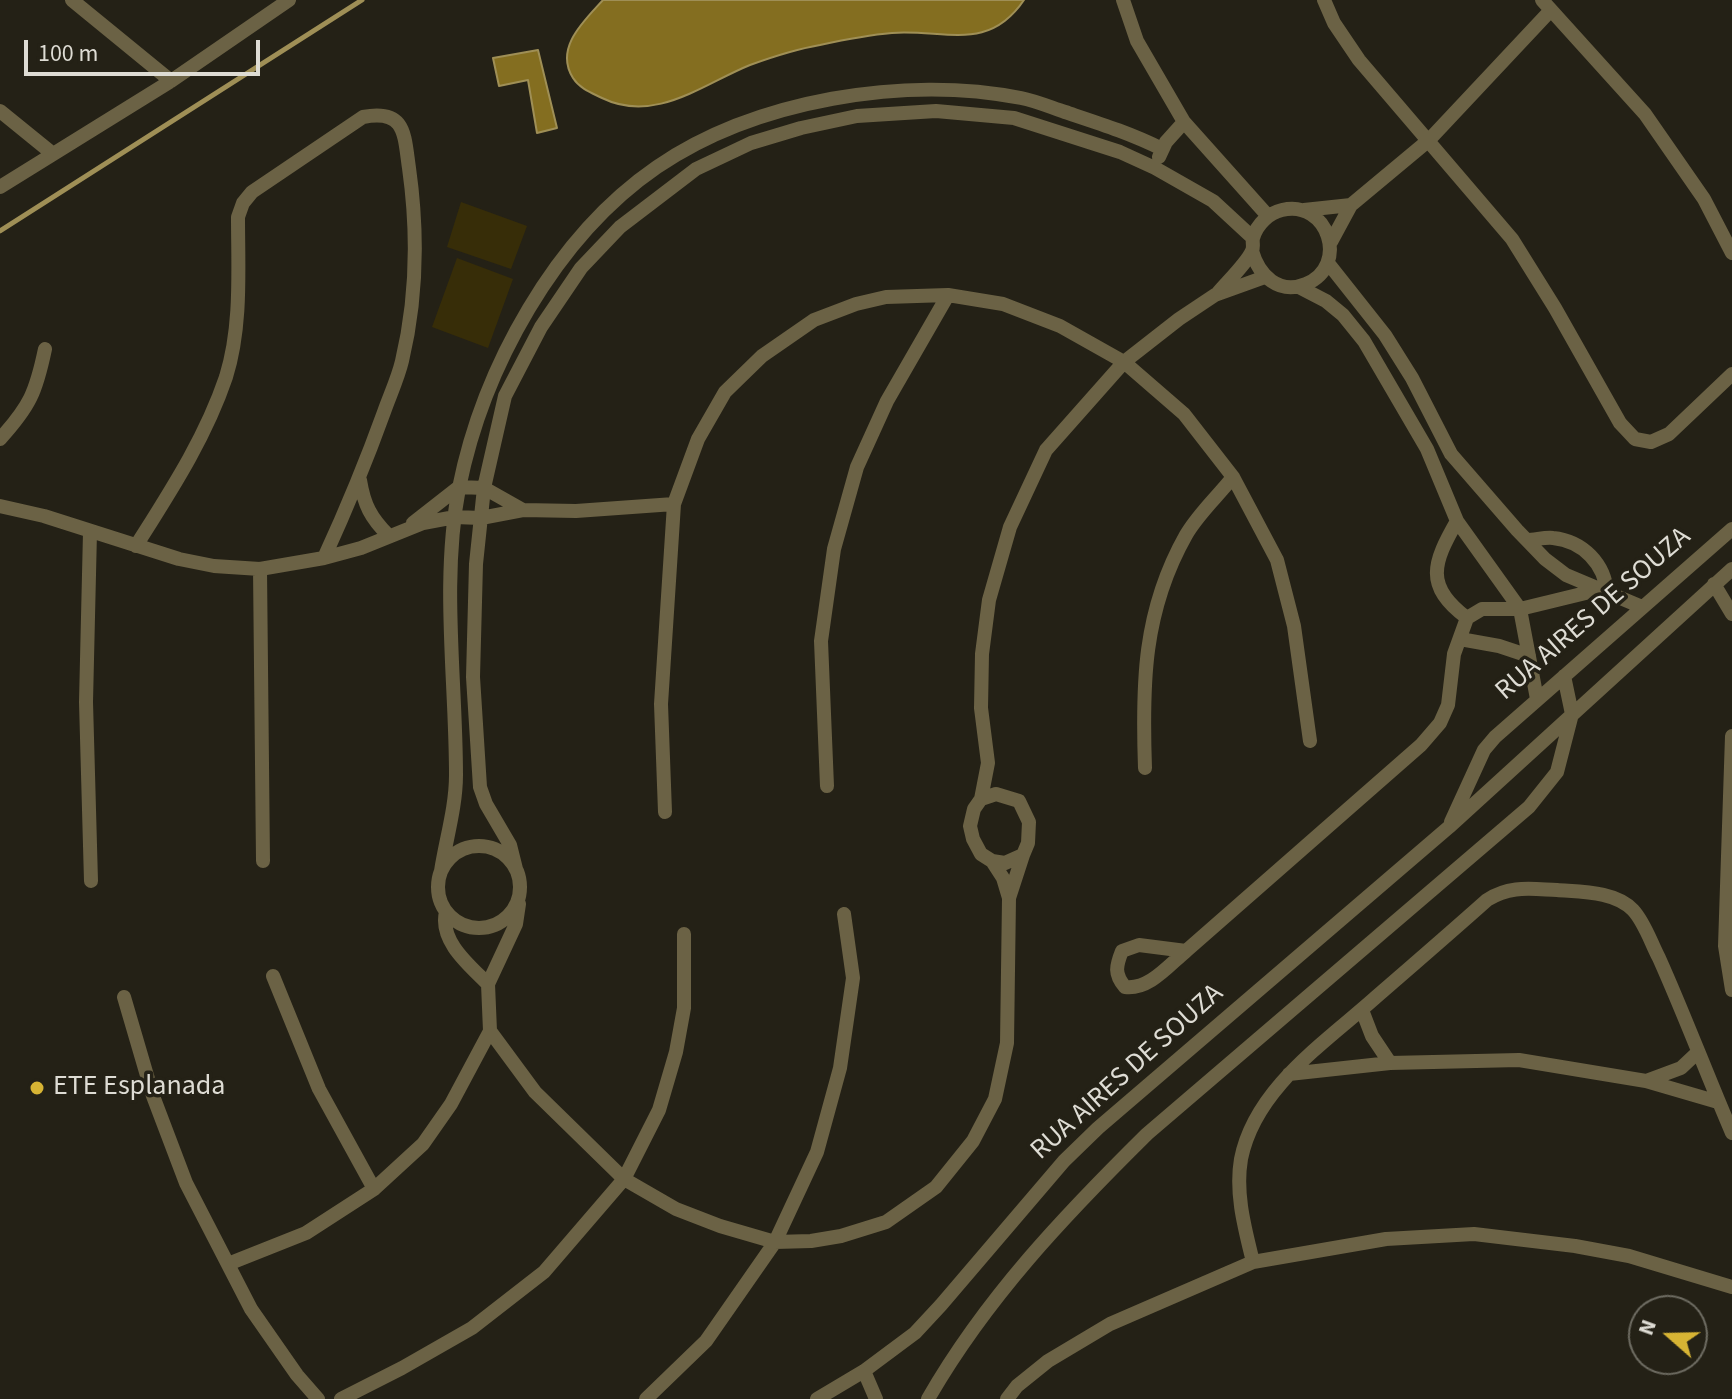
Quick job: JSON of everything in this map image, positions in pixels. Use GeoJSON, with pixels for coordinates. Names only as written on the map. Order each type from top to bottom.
{"type":"FeatureCollection","features":[{"type":"Feature","properties":{"kind":"street"},"geometry":{"type":"LineString","coordinates":[[72,0],[171,81]]}},
{"type":"Feature","properties":{"kind":"street"},"geometry":{"type":"LineString","coordinates":[[1123,0],[1137,41],[1184,122],[1268,216]]}},
{"type":"Feature","properties":{"kind":"street"},"geometry":{"type":"LineString","coordinates":[[1324,0],[1334,23],[1359,60],[1512,239],[1620,423],[1635,439],[1651,442],[1669,434],[1732,374]]}},
{"type":"Feature","properties":{"kind":"street"},"geometry":{"type":"LineString","coordinates":[[0,187],[171,81],[284,1]]}},
{"type":"Feature","properties":{"kind":"street"},"geometry":{"type":"LineString","coordinates":[[1299,287],[1321,274],[1328,263],[1331,242],[1351,205],[1429,140],[1546,5],[1645,114],[1704,199],[1732,253]]}},
{"type":"Feature","properties":{"kind":"street"},"geometry":{"type":"LineString","coordinates":[[520,895],[506,918],[495,925],[481,928],[468,927],[456,921],[446,912],[438,892],[456,777],[452,661],[455,517],[459,487],[497,366],[532,303],[563,260],[609,207],[657,167],[716,134],[781,109],[850,95],[918,91],[984,93],[1023,99],[1129,133],[1162,149]]}},
{"type":"Feature","properties":{"kind":"street"},"geometry":{"type":"LineString","coordinates":[[0,111],[53,154]]}},
{"type":"Feature","properties":{"kind":"street"},"geometry":{"type":"LineString","coordinates":[[228,1264],[306,1233],[374,1189],[423,1144],[451,1104],[490,1031],[488,984],[516,924],[520,895],[510,845],[486,804],[480,787],[473,677],[476,564],[484,488],[505,396],[541,327],[581,268],[620,227],[696,169],[751,143],[857,116],[936,111],[1014,118],[1120,152],[1213,201],[1253,244],[1256,266],[1265,277],[1275,284],[1299,287],[1326,301],[1343,315],[1364,341],[1427,449],[1457,521],[1520,609],[1537,699]]}},
{"type":"Feature","properties":{"kind":"street"},"geometry":{"type":"LineString","coordinates":[[136,546],[196,449],[226,375],[238,309],[238,217],[243,203],[252,192],[363,117],[380,114],[395,119],[404,133],[414,205],[415,275],[402,361],[360,480],[324,558]]}},
{"type":"Feature","properties":{"kind":"street"},"geometry":{"type":"LineString","coordinates":[[1155,168],[1162,149],[1184,122]]}},
{"type":"Feature","properties":{"kind":"street"},"geometry":{"type":"LineString","coordinates":[[1215,295],[1253,244],[1259,226],[1268,216],[1292,208],[1304,210],[1351,205]]}},
{"type":"Feature","properties":{"kind":"street"},"geometry":{"type":"LineString","coordinates":[[1304,210],[1317,217],[1326,228],[1331,242]]}},
{"type":"Feature","properties":{"kind":"street"},"geometry":{"type":"LineString","coordinates":[[1328,263],[1385,335],[1412,378],[1451,454],[1527,540],[1566,575],[1642,607]]}},
{"type":"Feature","properties":{"kind":"street"},"geometry":{"type":"LineString","coordinates":[[1023,855],[1005,863],[992,861],[981,854],[970,826],[974,809],[981,799],[988,763],[981,708],[982,654],[989,600],[1010,527],[1046,450],[1124,362],[1215,295],[1265,277]]}},
{"type":"Feature","properties":{"kind":"street"},"geometry":{"type":"LineString","coordinates":[[827,786],[821,641],[834,549],[857,467],[887,401],[948,295]]}},
{"type":"Feature","properties":{"kind":"street"},"geometry":{"type":"LineString","coordinates":[[665,812],[661,704],[674,504],[698,439],[725,392],[762,356],[814,320],[856,304],[886,297],[948,295],[1003,304],[1060,326],[1124,362],[1184,414],[1233,477],[1277,560],[1294,626],[1310,741]]}},
{"type":"Feature","properties":{"kind":"street"},"geometry":{"type":"LineString","coordinates":[[0,439],[19,418],[37,388],[45,349]]}},
{"type":"Feature","properties":{"kind":"street"},"geometry":{"type":"LineString","coordinates":[[1145,768],[1143,699],[1147,643],[1159,597],[1187,534],[1233,477]]}},
{"type":"Feature","properties":{"kind":"street"},"geometry":{"type":"LineString","coordinates":[[360,480],[368,513],[396,533]]}},
{"type":"Feature","properties":{"kind":"street"},"geometry":{"type":"LineString","coordinates":[[396,533],[459,487],[484,488],[523,510]]}},
{"type":"Feature","properties":{"kind":"street"},"geometry":{"type":"LineString","coordinates":[[0,506],[214,566],[260,569],[324,558],[361,548],[423,523],[455,517],[481,518],[523,510],[592,510],[674,504]]}},
{"type":"Feature","properties":{"kind":"street"},"geometry":{"type":"LineString","coordinates":[[1457,521],[1437,561],[1436,579],[1440,594],[1467,618]]}},
{"type":"Feature","properties":{"kind":"street"},"geometry":{"type":"LineString","coordinates":[[423,523],[454,538]]}},
{"type":"Feature","properties":{"kind":"street","name":"RUA AIRES DE SOUZA"},"geometry":{"type":"LineString","coordinates":[[1449,827],[1484,750],[1495,737],[1732,529]]}},
{"type":"Feature","properties":{"kind":"street"},"geometry":{"type":"LineString","coordinates":[[90,532],[86,702],[91,881]]}},
{"type":"Feature","properties":{"kind":"street"},"geometry":{"type":"LineString","coordinates":[[1527,540],[1553,538],[1586,551],[1606,577],[1603,591]]}},
{"type":"Feature","properties":{"kind":"street"},"geometry":{"type":"LineString","coordinates":[[260,569],[263,861]]}},
{"type":"Feature","properties":{"kind":"street","name":"RUA AIRES DE SOUZA"},"geometry":{"type":"LineString","coordinates":[[817,1399],[864,1371],[915,1333],[1064,1161],[1098,1128],[1449,827],[1732,569]]}},
{"type":"Feature","properties":{"kind":"street"},"geometry":{"type":"LineString","coordinates":[[1714,584],[1732,614]]}},
{"type":"Feature","properties":{"kind":"street"},"geometry":{"type":"LineString","coordinates":[[1186,951],[1139,945],[1122,951],[1116,966],[1117,978],[1125,987],[1135,988],[1150,981],[1186,951],[1421,745],[1440,723],[1448,705],[1454,654],[1467,618],[1482,609],[1520,609],[1603,591]]}},
{"type":"Feature","properties":{"kind":"street"},"geometry":{"type":"LineString","coordinates":[[1460,639],[1499,646],[1529,656]]}},
{"type":"Feature","properties":{"kind":"street"},"geometry":{"type":"LineString","coordinates":[[928,1399],[950,1360],[997,1294],[1147,1134],[1529,807],[1557,772],[1572,714],[1564,676]]}},
{"type":"Feature","properties":{"kind":"street"},"geometry":{"type":"LineString","coordinates":[[1732,736],[1729,904],[1725,946],[1732,990]]}},
{"type":"Feature","properties":{"kind":"street"},"geometry":{"type":"LineString","coordinates":[[988,763],[1008,796]]}},
{"type":"Feature","properties":{"kind":"street"},"geometry":{"type":"LineString","coordinates":[[490,1031],[535,1092],[624,1179],[676,1209],[775,1242],[841,1236],[886,1222],[936,1187],[973,1141],[995,1099],[1007,1043],[1009,898],[1028,843],[1029,822],[1019,801],[996,794],[981,799]]}},
{"type":"Feature","properties":{"kind":"street"},"geometry":{"type":"LineString","coordinates":[[441,871],[448,860],[471,846],[498,850],[509,858],[516,869]]}},
{"type":"Feature","properties":{"kind":"street"},"geometry":{"type":"LineString","coordinates":[[992,861],[1003,878],[1009,898]]}},
{"type":"Feature","properties":{"kind":"street"},"geometry":{"type":"LineString","coordinates":[[1253,1262],[1239,1189],[1241,1158],[1255,1120],[1289,1074],[1500,892],[1513,888],[1589,892],[1619,900],[1633,910],[1670,983],[1732,1133]]}},
{"type":"Feature","properties":{"kind":"street"},"geometry":{"type":"LineString","coordinates":[[446,912],[443,923],[447,935],[463,959],[488,984]]}},
{"type":"Feature","properties":{"kind":"street"},"geometry":{"type":"LineString","coordinates":[[646,1399],[706,1341],[775,1242],[817,1152],[840,1068],[853,978],[844,914]]}},
{"type":"Feature","properties":{"kind":"street"},"geometry":{"type":"LineString","coordinates":[[341,1399],[472,1328],[544,1272],[624,1179],[659,1110],[676,1052],[684,1008],[684,934]]}},
{"type":"Feature","properties":{"kind":"street"},"geometry":{"type":"LineString","coordinates":[[273,976],[319,1089],[374,1189]]}},
{"type":"Feature","properties":{"kind":"street"},"geometry":{"type":"LineString","coordinates":[[124,997],[153,1096],[186,1183],[251,1309],[297,1375],[318,1399]]}},
{"type":"Feature","properties":{"kind":"street"},"geometry":{"type":"LineString","coordinates":[[1362,1010],[1372,1036],[1390,1063]]}},
{"type":"Feature","properties":{"kind":"street"},"geometry":{"type":"LineString","coordinates":[[1646,1081],[1681,1068],[1698,1052]]}},
{"type":"Feature","properties":{"kind":"street"},"geometry":{"type":"LineString","coordinates":[[1289,1074],[1390,1063],[1519,1060],[1646,1081],[1718,1102]]}},
{"type":"Feature","properties":{"kind":"street"},"geometry":{"type":"LineString","coordinates":[[1007,1399],[1021,1392],[1048,1361],[1110,1324],[1253,1262],[1386,1239],[1474,1234],[1575,1246],[1629,1256],[1732,1287]]}},
{"type":"Feature","properties":{"kind":"street"},"geometry":{"type":"LineString","coordinates":[[864,1371],[876,1399]]}},
{"type":"Feature","properties":{"kind":"shaded area"},"geometry":{"type":"Polygon","coordinates":[[[603,0],[1024,0],[996,27],[980,33],[892,33],[811,47],[750,65],[678,98],[641,106],[622,105],[590,92],[576,82],[568,67],[567,56],[574,36],[603,0]]]}},
{"type":"Feature","properties":{"kind":"shaded area"},"geometry":{"type":"Polygon","coordinates":[[[538,50],[557,128],[537,133],[528,80],[499,86],[493,58],[538,50]]]}},
{"type":"Feature","properties":{"kind":"shaded area"},"geometry":{"type":"Polygon","coordinates":[[[461,202],[527,226],[511,269],[447,247],[461,202]]]}},
{"type":"Feature","properties":{"kind":"shaded area"},"geometry":{"type":"Polygon","coordinates":[[[457,258],[513,279],[488,348],[432,327],[457,258]]]}},
{"type":"Feature","properties":{"kind":"waterway"},"geometry":{"type":"LineString","coordinates":[[0,231],[362,0]]}},
{"type":"Feature","properties":{"kind":"place","name":"ETE Esplanada"},"geometry":{"type":"Point","coordinates":[37,1088]}}]}
